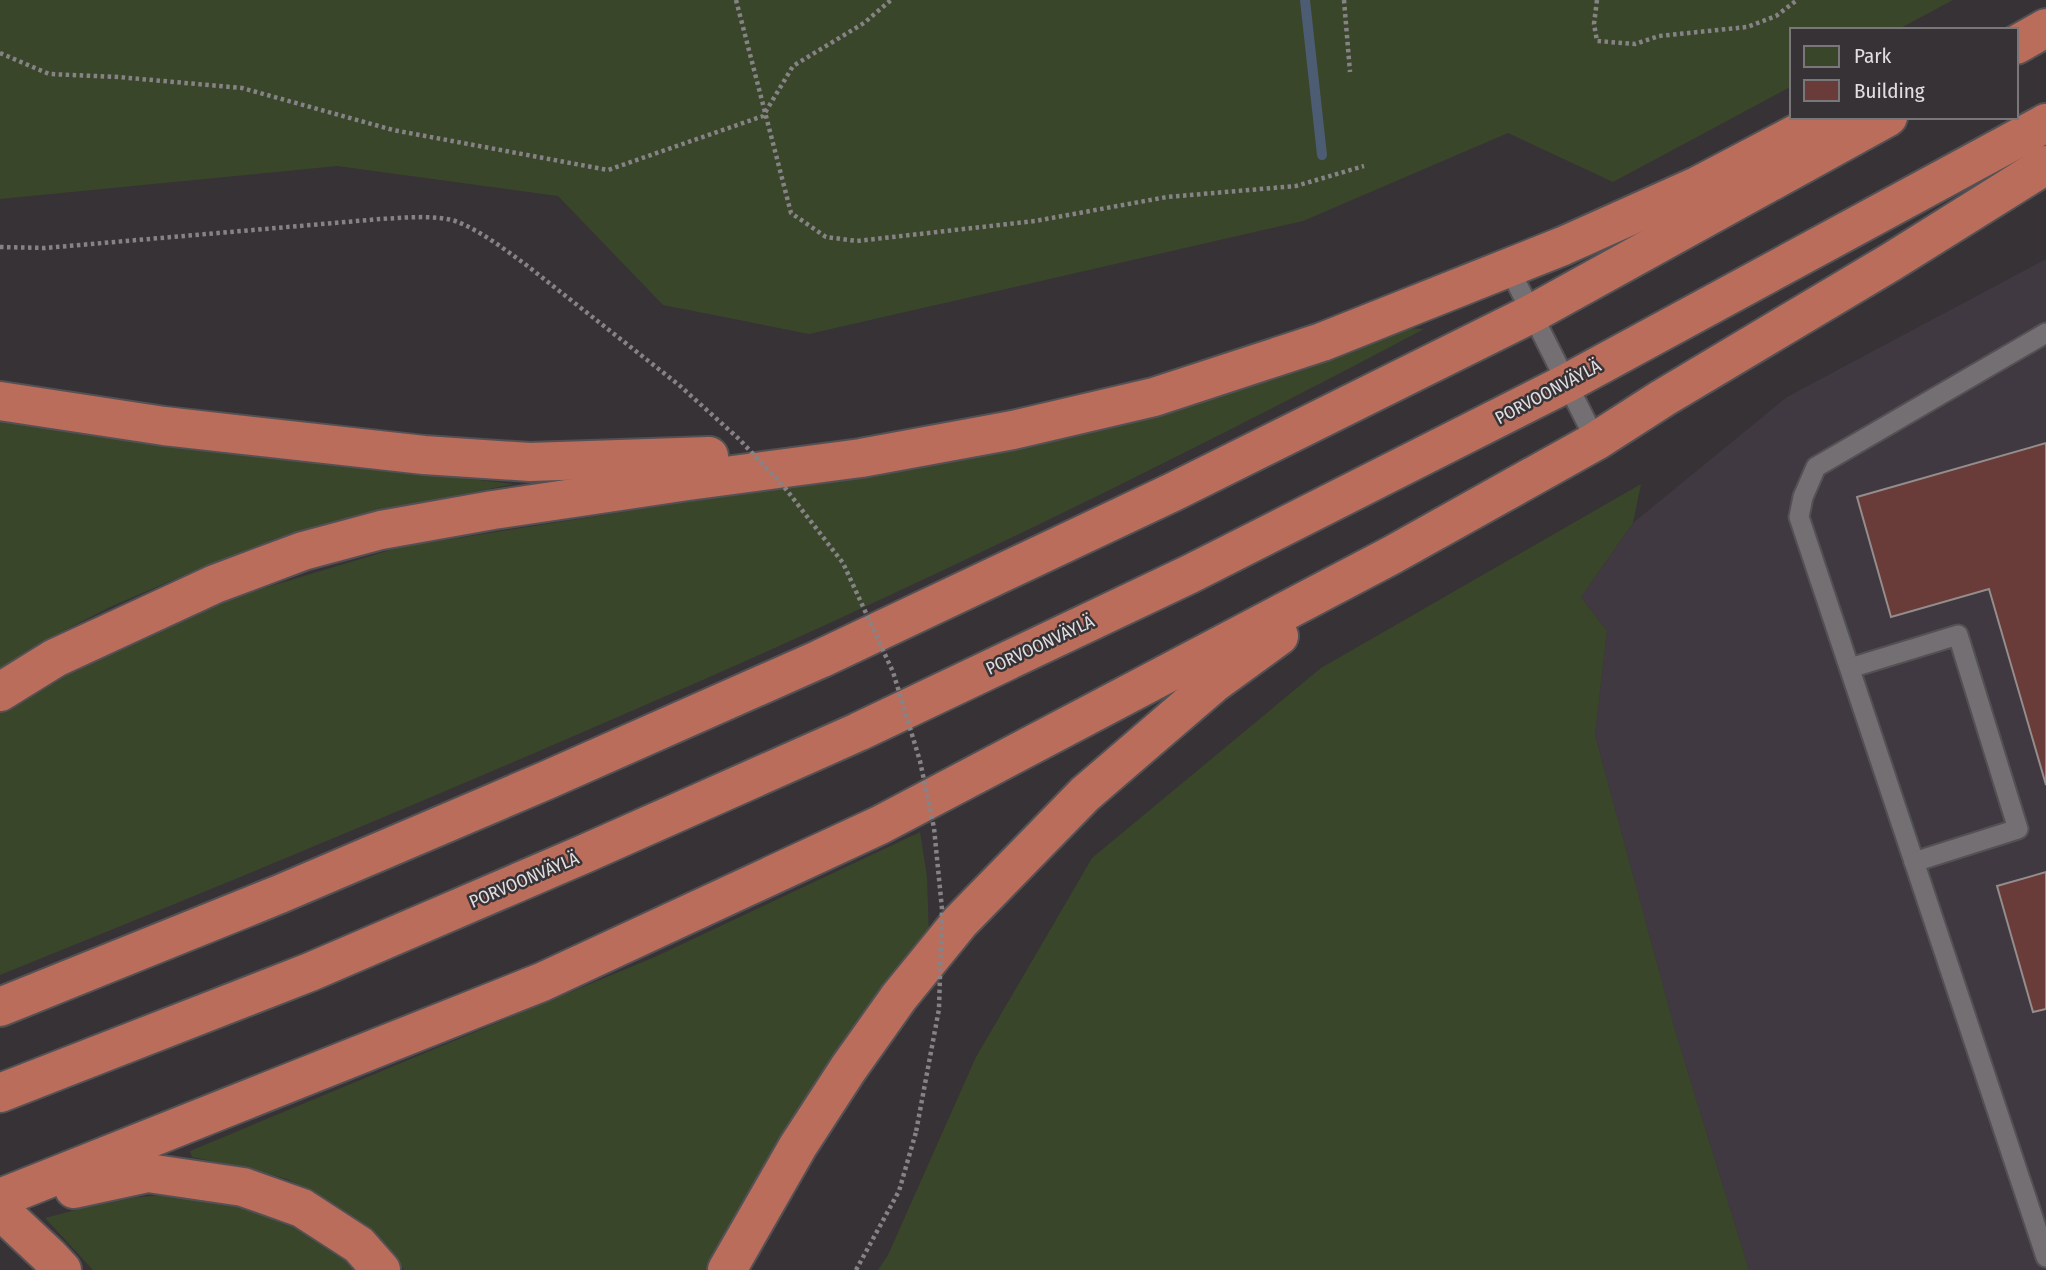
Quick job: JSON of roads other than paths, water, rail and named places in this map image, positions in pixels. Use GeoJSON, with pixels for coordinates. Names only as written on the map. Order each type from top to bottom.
{"type":"FeatureCollection","features":[{"type":"Feature","properties":{"kind":"highway"},"geometry":{"type":"LineString","coordinates":[[2018,39],[2046,28]]}},
{"type":"Feature","properties":{"kind":"highway"},"geometry":{"type":"LineString","coordinates":[[2018,44],[2046,28]]}},
{"type":"Feature","properties":{"kind":"highway"},"geometry":{"type":"LineString","coordinates":[[0,692],[55,658],[215,584],[303,551],[381,530],[584,496],[861,458],[1013,430],[1154,397],[1322,342],[1509,268],[1697,186],[1826,119]]}},
{"type":"Feature","properties":{"kind":"highway"},"geometry":{"type":"LineString","coordinates":[[0,1007],[280,894],[820,659],[1174,492],[1531,313],[1884,119]]}},
{"type":"Feature","properties":{"kind":"highway","name":"PORVOONVÄYLÄ"},"geometry":{"type":"LineString","coordinates":[[0,1093],[310,972],[858,732],[1190,574],[1567,383],[2046,123]]}},
{"type":"Feature","properties":{"kind":"highway"},"geometry":{"type":"LineString","coordinates":[[0,1198],[542,982],[880,825],[1392,555],[1596,440],[2046,165]]}},
{"type":"Feature","properties":{"kind":"highway"},"geometry":{"type":"LineString","coordinates":[[0,401],[164,426],[424,455],[530,462],[721,456],[858,439],[948,441]]}},
{"type":"Feature","properties":{"kind":"highway"},"geometry":{"type":"LineString","coordinates":[[727,1270],[798,1146],[848,1069],[899,997],[960,922],[1085,794],[1213,684],[1392,555]]}},
{"type":"Feature","properties":{"kind":"highway"},"geometry":{"type":"LineString","coordinates":[[0,1208],[148,1173],[243,1187],[302,1208],[359,1245],[382,1270]]}},
{"type":"Feature","properties":{"kind":"highway"},"geometry":{"type":"LineString","coordinates":[[0,1208],[62,1270]]}},
{"type":"Feature","properties":{"kind":"lane"},"geometry":{"type":"LineString","coordinates":[[1509,268],[1596,440]]}},
{"type":"Feature","properties":{"kind":"lane"},"geometry":{"type":"LineString","coordinates":[[2046,333],[1816,467],[1803,497],[1799,517],[2046,1255]]}},
{"type":"Feature","properties":{"kind":"lane"},"geometry":{"type":"LineString","coordinates":[[1850,668],[1958,635],[2018,829],[1914,862]]}},
{"type":"Feature","properties":{"kind":"waterway"},"geometry":{"type":"LineString","coordinates":[[1305,0],[1322,155]]}}]}
